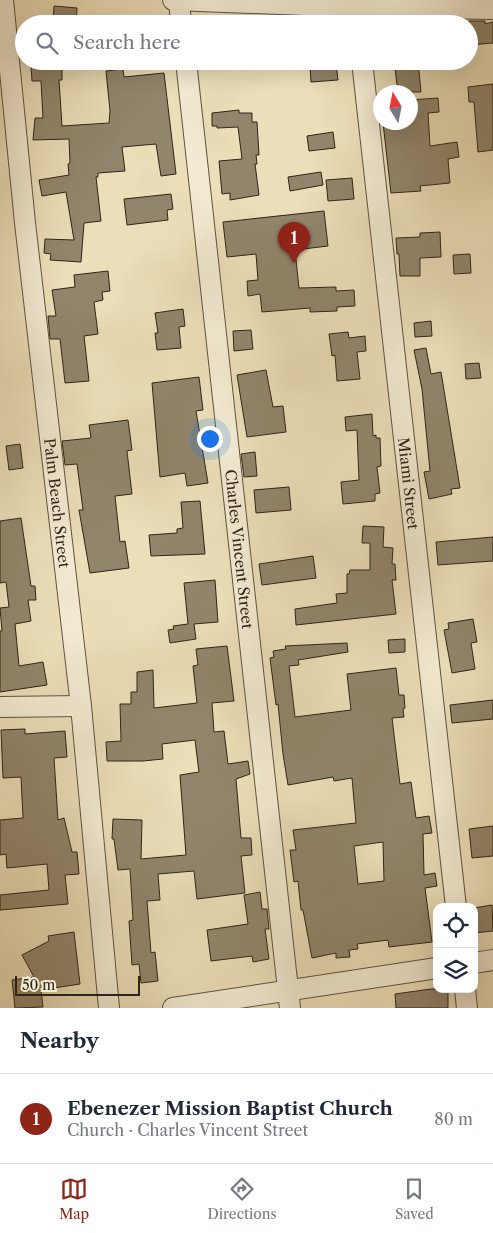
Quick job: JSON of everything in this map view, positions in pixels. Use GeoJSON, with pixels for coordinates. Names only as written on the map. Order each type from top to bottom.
{"type":"FeatureCollection","features":[{"type":"Feature","properties":{"kind":"street","name":"Palm Beach Street"},"geometry":{"type":"LineString","coordinates":[[3,0],[26,223],[81,706],[109,1008]]}},
{"type":"Feature","properties":{"kind":"street"},"geometry":{"type":"LineString","coordinates":[[173,0],[356,10],[493,9]]}},
{"type":"Feature","properties":{"kind":"street"},"geometry":{"type":"LineString","coordinates":[[179,0],[180,15]]}},
{"type":"Feature","properties":{"kind":"street","name":"Charles Vincent Street"},"geometry":{"type":"LineString","coordinates":[[187,70],[289,999]]}},
{"type":"Feature","properties":{"kind":"street","name":"Miami Street"},"geometry":{"type":"LineString","coordinates":[[363,70],[456,903]]}},
{"type":"Feature","properties":{"kind":"street"},"geometry":{"type":"LineString","coordinates":[[0,707],[81,706]]}},
{"type":"Feature","properties":{"kind":"street"},"geometry":{"type":"LineString","coordinates":[[478,962],[493,960]]}},
{"type":"Feature","properties":{"kind":"street"},"geometry":{"type":"LineString","coordinates":[[173,1008],[289,999],[433,969]]}},
{"type":"Feature","properties":{"kind":"street"},"geometry":{"type":"LineString","coordinates":[[465,993],[466,1008]]}},
{"type":"Feature","properties":{"kind":"building"},"geometry":{"type":"Polygon","coordinates":[[[54,6],[77,8],[77,15],[54,15],[54,6]]]}},
{"type":"Feature","properties":{"kind":"building"},"geometry":{"type":"Polygon","coordinates":[[[478,21],[485,21],[485,24],[493,22],[493,43],[478,44],[478,21]]]}},
{"type":"Feature","properties":{"kind":"building"},"geometry":{"type":"Polygon","coordinates":[[[31,70],[62,70],[62,80],[59,80],[62,126],[109,123],[110,111],[106,71],[123,70],[124,77],[164,73],[176,174],[161,176],[156,144],[122,147],[125,171],[98,173],[98,177],[96,177],[101,221],[84,223],[81,262],[50,260],[51,254],[44,253],[45,239],[74,240],[66,192],[42,196],[39,180],[69,175],[69,139],[33,140],[35,118],[43,118],[41,81],[32,81],[31,70]]]}},
{"type":"Feature","properties":{"kind":"building"},"geometry":{"type":"Polygon","coordinates":[[[310,70],[337,70],[338,80],[311,82],[310,70]]]}},
{"type":"Feature","properties":{"kind":"building"},"geometry":{"type":"Polygon","coordinates":[[[395,70],[419,70],[421,92],[418,92],[418,85],[397,85],[395,70]]]}},
{"type":"Feature","properties":{"kind":"building"},"geometry":{"type":"Polygon","coordinates":[[[493,84],[493,150],[478,152],[474,102],[469,102],[468,87],[493,84]]]}},
{"type":"Feature","properties":{"kind":"building"},"geometry":{"type":"Polygon","coordinates":[[[438,98],[439,112],[428,113],[430,146],[457,142],[459,157],[448,159],[450,183],[420,186],[421,191],[391,193],[384,130],[418,130],[418,99],[438,98]]]}},
{"type":"Feature","properties":{"kind":"building"},"geometry":{"type":"Polygon","coordinates":[[[239,110],[239,113],[252,113],[252,122],[257,122],[259,155],[256,155],[257,164],[255,164],[259,195],[230,200],[230,193],[222,194],[219,161],[242,159],[238,127],[217,128],[217,126],[212,126],[212,113],[239,110]]]}},
{"type":"Feature","properties":{"kind":"building"},"geometry":{"type":"Polygon","coordinates":[[[333,132],[335,148],[309,151],[307,136],[333,132]]]}},
{"type":"Feature","properties":{"kind":"building"},"geometry":{"type":"Polygon","coordinates":[[[321,172],[323,185],[290,191],[288,177],[321,172]]]}},
{"type":"Feature","properties":{"kind":"building"},"geometry":{"type":"Polygon","coordinates":[[[352,178],[354,199],[328,201],[326,180],[352,178]]]}},
{"type":"Feature","properties":{"kind":"building"},"geometry":{"type":"Polygon","coordinates":[[[171,194],[173,209],[167,210],[168,220],[127,225],[124,199],[171,194]]]}},
{"type":"Feature","properties":{"kind":"building"},"geometry":{"type":"Polygon","coordinates":[[[324,211],[328,246],[295,250],[299,288],[336,287],[336,291],[354,290],[355,306],[337,307],[337,311],[310,312],[310,308],[262,312],[260,294],[248,296],[247,281],[258,280],[256,254],[227,257],[223,222],[324,211]]]}},
{"type":"Feature","properties":{"kind":"building"},"geometry":{"type":"Polygon","coordinates":[[[440,232],[441,257],[420,258],[420,276],[400,276],[396,238],[420,237],[420,233],[440,232]]]}},
{"type":"Feature","properties":{"kind":"building"},"geometry":{"type":"Polygon","coordinates":[[[470,254],[471,273],[454,274],[453,255],[470,254]]]}},
{"type":"Feature","properties":{"kind":"building"},"geometry":{"type":"Polygon","coordinates":[[[108,271],[110,291],[102,292],[103,300],[94,302],[98,334],[84,336],[89,381],[65,383],[60,339],[50,339],[48,316],[56,316],[52,290],[75,287],[74,275],[108,271]]]}},
{"type":"Feature","properties":{"kind":"building"},"geometry":{"type":"Polygon","coordinates":[[[183,309],[185,326],[179,327],[181,348],[157,350],[155,333],[158,333],[155,313],[183,309]]]}},
{"type":"Feature","properties":{"kind":"building"},"geometry":{"type":"Polygon","coordinates":[[[431,321],[432,336],[415,337],[414,323],[431,321]]]}},
{"type":"Feature","properties":{"kind":"building"},"geometry":{"type":"Polygon","coordinates":[[[251,330],[253,349],[234,351],[233,331],[251,330]]]}},
{"type":"Feature","properties":{"kind":"building"},"geometry":{"type":"Polygon","coordinates":[[[348,332],[349,338],[365,336],[366,351],[357,352],[360,379],[337,381],[335,355],[332,356],[329,334],[348,332]]]}},
{"type":"Feature","properties":{"kind":"building"},"geometry":{"type":"Polygon","coordinates":[[[426,348],[431,374],[441,372],[460,488],[451,489],[452,494],[429,499],[424,472],[430,471],[422,389],[414,350],[426,348]]]}},
{"type":"Feature","properties":{"kind":"building"},"geometry":{"type":"Polygon","coordinates":[[[479,363],[481,378],[466,379],[465,364],[479,363]]]}},
{"type":"Feature","properties":{"kind":"building"},"geometry":{"type":"Polygon","coordinates":[[[266,370],[273,407],[283,406],[286,432],[247,437],[237,375],[266,370]]]}},
{"type":"Feature","properties":{"kind":"building"},"geometry":{"type":"Polygon","coordinates":[[[199,377],[203,410],[196,411],[208,483],[187,486],[185,473],[160,477],[152,383],[199,377]]]}},
{"type":"Feature","properties":{"kind":"building"},"geometry":{"type":"Polygon","coordinates":[[[372,414],[373,436],[376,435],[376,438],[380,438],[381,466],[377,467],[380,493],[375,494],[375,501],[343,504],[341,482],[359,480],[357,430],[346,431],[345,417],[372,414]]]}},
{"type":"Feature","properties":{"kind":"building"},"geometry":{"type":"Polygon","coordinates":[[[128,420],[132,450],[127,451],[132,494],[115,496],[120,542],[125,541],[129,568],[90,573],[79,510],[83,510],[77,464],[65,465],[62,441],[91,438],[89,425],[128,420]]]}},
{"type":"Feature","properties":{"kind":"building"},"geometry":{"type":"Polygon","coordinates":[[[20,444],[23,468],[9,470],[6,446],[20,444]]]}},
{"type":"Feature","properties":{"kind":"building"},"geometry":{"type":"Polygon","coordinates":[[[255,452],[257,476],[244,477],[241,454],[255,452]]]}},
{"type":"Feature","properties":{"kind":"building"},"geometry":{"type":"Polygon","coordinates":[[[289,487],[291,510],[256,513],[254,490],[289,487]]]}},
{"type":"Feature","properties":{"kind":"building"},"geometry":{"type":"Polygon","coordinates":[[[200,501],[205,554],[151,556],[149,535],[177,533],[177,529],[183,528],[181,502],[200,501]]]}},
{"type":"Feature","properties":{"kind":"building"},"geometry":{"type":"Polygon","coordinates":[[[21,518],[31,586],[35,586],[36,600],[28,600],[31,621],[15,624],[19,666],[43,662],[47,685],[0,692],[0,631],[2,631],[0,608],[9,607],[6,582],[0,583],[0,521],[21,518]]]}},
{"type":"Feature","properties":{"kind":"building"},"geometry":{"type":"Polygon","coordinates":[[[363,526],[384,527],[383,547],[393,548],[392,564],[395,564],[396,580],[392,580],[396,614],[296,625],[295,609],[337,603],[336,594],[347,593],[347,574],[349,574],[350,570],[370,570],[370,543],[362,543],[363,526]]]}},
{"type":"Feature","properties":{"kind":"building"},"geometry":{"type":"Polygon","coordinates":[[[493,537],[493,561],[438,565],[436,542],[493,537]]]}},
{"type":"Feature","properties":{"kind":"building"},"geometry":{"type":"Polygon","coordinates":[[[313,556],[316,578],[262,585],[259,564],[313,556]]]}},
{"type":"Feature","properties":{"kind":"building"},"geometry":{"type":"Polygon","coordinates":[[[215,580],[218,622],[194,624],[196,639],[170,643],[168,630],[174,629],[173,626],[188,624],[184,583],[215,580]]]}},
{"type":"Feature","properties":{"kind":"building"},"geometry":{"type":"Polygon","coordinates":[[[473,619],[477,642],[471,643],[475,669],[452,673],[444,630],[449,629],[448,623],[473,619]]]}},
{"type":"Feature","properties":{"kind":"building"},"geometry":{"type":"Polygon","coordinates":[[[405,639],[405,652],[389,653],[388,640],[405,639]]]}},
{"type":"Feature","properties":{"kind":"building"},"geometry":{"type":"Polygon","coordinates":[[[347,643],[348,652],[298,660],[299,665],[289,666],[295,717],[351,710],[347,674],[396,668],[399,695],[404,695],[405,708],[403,709],[404,717],[392,718],[400,784],[411,782],[416,818],[429,816],[432,833],[423,834],[424,875],[435,873],[437,886],[425,888],[432,942],[389,947],[388,940],[357,944],[358,949],[349,950],[350,957],[336,958],[336,953],[312,958],[303,910],[301,910],[298,881],[294,882],[290,850],[296,850],[293,830],[356,823],[352,778],[334,781],[333,777],[288,785],[270,658],[274,657],[273,651],[286,649],[285,646],[347,643]],[[383,842],[354,846],[358,884],[384,881],[383,842]]]}},
{"type":"Feature","properties":{"kind":"building"},"geometry":{"type":"Polygon","coordinates":[[[227,646],[234,701],[212,703],[214,732],[224,731],[228,764],[248,761],[250,774],[236,779],[241,838],[251,838],[252,855],[241,856],[245,893],[197,899],[194,871],[158,874],[160,900],[147,901],[151,953],[155,952],[158,981],[141,983],[139,964],[132,965],[129,921],[133,920],[130,869],[118,870],[114,839],[112,839],[113,819],[142,820],[141,859],[186,855],[180,775],[199,772],[195,740],[162,744],[163,759],[143,761],[107,761],[106,742],[121,741],[120,704],[131,704],[131,692],[137,692],[137,672],[153,670],[154,708],[197,703],[193,666],[198,665],[196,649],[227,646]]]}},
{"type":"Feature","properties":{"kind":"building"},"geometry":{"type":"Polygon","coordinates":[[[493,700],[493,719],[452,723],[450,705],[493,700]]]}},
{"type":"Feature","properties":{"kind":"building"},"geometry":{"type":"Polygon","coordinates":[[[25,729],[25,734],[65,731],[67,757],[54,758],[58,820],[64,818],[72,852],[77,852],[79,874],[65,875],[68,904],[0,910],[0,895],[49,890],[47,864],[7,868],[6,854],[0,855],[0,820],[23,818],[21,777],[3,778],[1,730],[25,729]]]}},
{"type":"Feature","properties":{"kind":"building"},"geometry":{"type":"Polygon","coordinates":[[[493,826],[493,856],[472,858],[469,829],[493,826]]]}},
{"type":"Feature","properties":{"kind":"building"},"geometry":{"type":"Polygon","coordinates":[[[260,892],[262,909],[267,909],[269,929],[265,929],[269,959],[253,962],[252,956],[211,961],[207,930],[248,924],[244,895],[260,892]]]}},
{"type":"Feature","properties":{"kind":"building"},"geometry":{"type":"Polygon","coordinates":[[[492,905],[493,931],[478,933],[478,907],[492,905]]]}},
{"type":"Feature","properties":{"kind":"building"},"geometry":{"type":"Polygon","coordinates":[[[74,932],[80,984],[41,990],[43,1007],[15,1008],[12,980],[34,977],[22,955],[49,941],[48,936],[74,932]]]}},
{"type":"Feature","properties":{"kind":"building"},"geometry":{"type":"Polygon","coordinates":[[[433,989],[433,993],[448,993],[448,1008],[396,1008],[395,994],[433,989]]]}},
{"type":"Feature","properties":{"kind":"place","name":"Ebenezer Mission Baptist Church"},"geometry":{"type":"Point","coordinates":[294,263]}}]}
